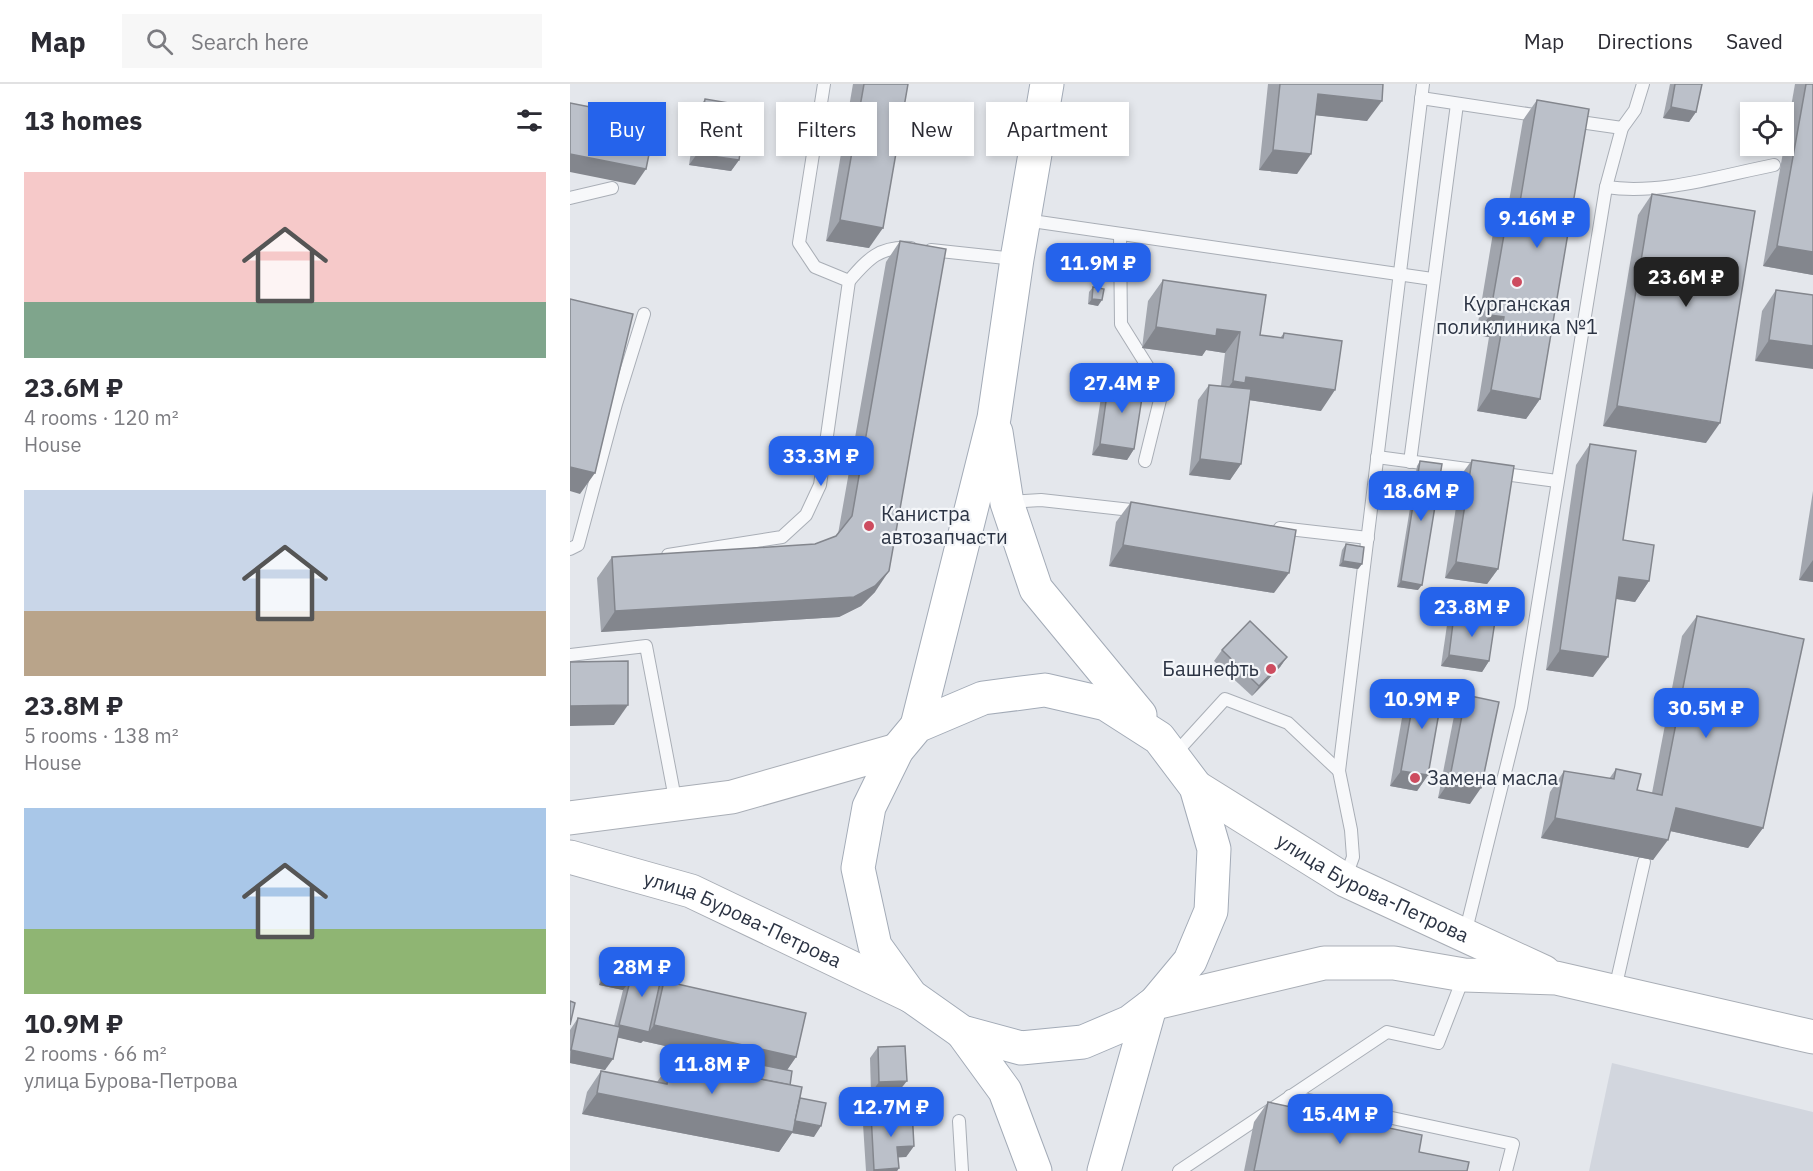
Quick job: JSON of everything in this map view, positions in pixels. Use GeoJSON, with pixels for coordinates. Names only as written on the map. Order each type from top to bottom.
{"type":"FeatureCollection","features":[{"type":"Feature","properties":{"kind":"main road"},"geometry":{"type":"LineString","coordinates":[[1035,1171],[1005,1091],[962,1032],[911,996],[875,946],[858,868],[869,807],[907,738],[994,418],[1017,259],[1047,84]]}},
{"type":"Feature","properties":{"kind":"main road"},"geometry":{"type":"LineString","coordinates":[[962,1032],[1021,1047],[1083,1042],[1130,1022],[1152,1005],[1190,962],[1210,911],[1214,849],[1196,787],[1166,747],[1036,589],[1007,502],[994,418]]}},
{"type":"Feature","properties":{"kind":"main road"},"geometry":{"type":"LineString","coordinates":[[570,818],[732,797],[907,738],[983,698],[1045,690],[1106,704],[1166,747]]}},
{"type":"Feature","properties":{"kind":"main road","name":"улица Бурова-Петрова"},"geometry":{"type":"LineString","coordinates":[[1196,787],[1345,880],[1556,978],[1813,1037]]}},
{"type":"Feature","properties":{"kind":"main road","name":"улица Бурова-Петрова"},"geometry":{"type":"LineString","coordinates":[[571,861],[691,891],[911,996]]}},
{"type":"Feature","properties":{"kind":"main road","name":"улица Бурова-Петрова"},"geometry":{"type":"LineString","coordinates":[[1152,1005],[1324,963],[1394,963],[1464,975],[1556,978]]}},
{"type":"Feature","properties":{"kind":"main road"},"geometry":{"type":"LineString","coordinates":[[1104,1171],[1152,1005]]}},
{"type":"Feature","properties":{"kind":"lane"},"geometry":{"type":"LineString","coordinates":[[824,84],[799,243],[815,267],[849,281]]}},
{"type":"Feature","properties":{"kind":"lane"},"geometry":{"type":"LineString","coordinates":[[1345,880],[1353,857],[1352,830],[1339,771],[1423,84]]}},
{"type":"Feature","properties":{"kind":"lane"},"geometry":{"type":"LineString","coordinates":[[1464,935],[1521,708],[1606,187],[1622,129],[1635,110],[1642,84]]}},
{"type":"Feature","properties":{"kind":"lane"},"geometry":{"type":"LineString","coordinates":[[1421,98],[1622,129]]}},
{"type":"Feature","properties":{"kind":"lane"},"geometry":{"type":"LineString","coordinates":[[1410,462],[1432,279],[1457,104]]}},
{"type":"Feature","properties":{"kind":"lane"},"geometry":{"type":"LineString","coordinates":[[1606,187],[1628,190],[1679,184],[1774,165]]}},
{"type":"Feature","properties":{"kind":"lane"},"geometry":{"type":"LineString","coordinates":[[570,198],[612,188]]}},
{"type":"Feature","properties":{"kind":"lane"},"geometry":{"type":"LineString","coordinates":[[1024,219],[1432,279]]}},
{"type":"Feature","properties":{"kind":"lane"},"geometry":{"type":"LineString","coordinates":[[1120,234],[1121,324],[1156,380],[1160,400],[1145,461]]}},
{"type":"Feature","properties":{"kind":"lane"},"geometry":{"type":"LineString","coordinates":[[654,557],[782,537],[806,515],[820,485],[849,281],[869,258],[897,247],[1017,259]]}},
{"type":"Feature","properties":{"kind":"lane"},"geometry":{"type":"LineString","coordinates":[[570,549],[578,544],[616,404],[644,314]]}},
{"type":"Feature","properties":{"kind":"lane"},"geometry":{"type":"LineString","coordinates":[[1377,457],[1557,481]]}},
{"type":"Feature","properties":{"kind":"lane"},"geometry":{"type":"LineString","coordinates":[[1007,502],[1041,500],[1158,513]]}},
{"type":"Feature","properties":{"kind":"lane"},"geometry":{"type":"LineString","coordinates":[[1263,526],[1368,538]]}},
{"type":"Feature","properties":{"kind":"lane"},"geometry":{"type":"LineString","coordinates":[[570,655],[646,646],[676,805]]}},
{"type":"Feature","properties":{"kind":"lane"},"geometry":{"type":"LineString","coordinates":[[1166,747],[1225,699],[1288,723],[1339,771]]}},
{"type":"Feature","properties":{"kind":"lane"},"geometry":{"type":"LineString","coordinates":[[1614,992],[1644,862]]}},
{"type":"Feature","properties":{"kind":"lane"},"geometry":{"type":"LineString","coordinates":[[1179,1171],[1387,1032],[1438,1043],[1464,975]]}},
{"type":"Feature","properties":{"kind":"lane"},"geometry":{"type":"LineString","coordinates":[[1290,1096],[1513,1144],[1506,1171]]}},
{"type":"Feature","properties":{"kind":"lane"},"geometry":{"type":"LineString","coordinates":[[959,1121],[962,1171]]}},
{"type":"Feature","properties":{"kind":"shaded area"},"geometry":{"type":"Polygon","coordinates":[[[1612,1063],[1813,1112],[1813,1171],[1589,1171],[1612,1063]]]}},
{"type":"Feature","properties":{"kind":"building"},"geometry":{"type":"Polygon","coordinates":[[[864,84],[908,84],[905,102],[889,102],[889,156],[896,156],[883,228],[840,220],[851,156],[877,156],[877,102],[861,102],[864,84]]]}},
{"type":"Feature","properties":{"kind":"building"},"geometry":{"type":"Polygon","coordinates":[[[1280,84],[1383,84],[1382,101],[1318,94],[1311,154],[1273,150],[1280,84]]]}},
{"type":"Feature","properties":{"kind":"building"},"geometry":{"type":"Polygon","coordinates":[[[1675,84],[1702,84],[1696,112],[1671,107],[1675,84]]]}},
{"type":"Feature","properties":{"kind":"building"},"geometry":{"type":"Polygon","coordinates":[[[1806,84],[1813,84],[1813,252],[1777,246],[1806,84]]]}},
{"type":"Feature","properties":{"kind":"building"},"geometry":{"type":"Polygon","coordinates":[[[705,99],[723,102],[705,102],[705,99]]]}},
{"type":"Feature","properties":{"kind":"building","name":"Курганская поликлиника №1"},"geometry":{"type":"Polygon","coordinates":[[[1537,100],[1589,109],[1540,399],[1491,390],[1504,317],[1490,315],[1509,206],[1519,208],[1537,100]]]}},
{"type":"Feature","properties":{"kind":"building"},"geometry":{"type":"Polygon","coordinates":[[[570,103],[588,107],[588,156],[649,156],[646,169],[570,154],[570,103]]]}},
{"type":"Feature","properties":{"kind":"building"},"geometry":{"type":"Polygon","coordinates":[[[711,156],[740,156],[739,160],[711,156]]]}},
{"type":"Feature","properties":{"kind":"building"},"geometry":{"type":"Polygon","coordinates":[[[1652,194],[1755,211],[1720,423],[1617,406],[1652,194]]]}},
{"type":"Feature","properties":{"kind":"building"},"geometry":{"type":"Polygon","coordinates":[[[900,241],[946,249],[889,571],[875,586],[854,597],[615,611],[612,557],[815,544],[836,536],[852,516],[900,241]]]}},
{"type":"Feature","properties":{"kind":"building"},"geometry":{"type":"Polygon","coordinates":[[[1163,280],[1266,295],[1260,335],[1283,338],[1284,333],[1342,341],[1335,390],[1246,377],[1245,383],[1233,381],[1240,332],[1217,329],[1216,336],[1156,327],[1163,280]]]}},
{"type":"Feature","properties":{"kind":"building"},"geometry":{"type":"Polygon","coordinates":[[[1093,287],[1104,289],[1102,300],[1092,299],[1093,287]]]}},
{"type":"Feature","properties":{"kind":"building"},"geometry":{"type":"Polygon","coordinates":[[[1776,290],[1813,295],[1813,346],[1769,340],[1776,290]]]}},
{"type":"Feature","properties":{"kind":"building"},"geometry":{"type":"Polygon","coordinates":[[[570,299],[633,314],[595,473],[570,467],[570,299]]]}},
{"type":"Feature","properties":{"kind":"building"},"geometry":{"type":"Polygon","coordinates":[[[1109,380],[1144,385],[1134,449],[1100,444],[1109,380]]]}},
{"type":"Feature","properties":{"kind":"building"},"geometry":{"type":"Polygon","coordinates":[[[1209,385],[1251,389],[1241,464],[1200,459],[1209,385]]]}},
{"type":"Feature","properties":{"kind":"building"},"geometry":{"type":"Polygon","coordinates":[[[1590,444],[1636,451],[1623,540],[1654,545],[1649,581],[1619,577],[1608,657],[1560,650],[1590,444]]]}},
{"type":"Feature","properties":{"kind":"building"},"geometry":{"type":"Polygon","coordinates":[[[1472,460],[1514,466],[1498,569],[1456,562],[1472,460]]]}},
{"type":"Feature","properties":{"kind":"building"},"geometry":{"type":"Polygon","coordinates":[[[1420,461],[1442,464],[1422,585],[1401,581],[1420,461]]]}},
{"type":"Feature","properties":{"kind":"building"},"geometry":{"type":"Polygon","coordinates":[[[1131,502],[1296,530],[1289,573],[1123,545],[1131,502]]]}},
{"type":"Feature","properties":{"kind":"building"},"geometry":{"type":"Polygon","coordinates":[[[1346,544],[1364,547],[1362,564],[1343,561],[1346,544]]]}},
{"type":"Feature","properties":{"kind":"building"},"geometry":{"type":"Polygon","coordinates":[[[1454,615],[1495,621],[1489,661],[1449,655],[1454,615]]]}},
{"type":"Feature","properties":{"kind":"building"},"geometry":{"type":"Polygon","coordinates":[[[1697,616],[1804,639],[1763,828],[1676,808],[1668,840],[1555,818],[1564,771],[1614,779],[1616,769],[1641,774],[1637,790],[1662,795],[1697,616]]]}},
{"type":"Feature","properties":{"kind":"building"},"geometry":{"type":"Polygon","coordinates":[[[1250,621],[1287,657],[1259,686],[1222,650],[1250,621]]]}},
{"type":"Feature","properties":{"kind":"building"},"geometry":{"type":"Polygon","coordinates":[[[628,661],[628,705],[570,706],[570,662],[628,661]]]}},
{"type":"Feature","properties":{"kind":"building"},"geometry":{"type":"Polygon","coordinates":[[[1416,685],[1443,690],[1428,775],[1401,771],[1416,685]]]}},
{"type":"Feature","properties":{"kind":"building"},"geometry":{"type":"Polygon","coordinates":[[[1466,695],[1499,702],[1481,788],[1449,782],[1466,695]]]}},
{"type":"Feature","properties":{"kind":"building"},"geometry":{"type":"Polygon","coordinates":[[[614,949],[644,955],[640,976],[610,969],[614,949]]]}},
{"type":"Feature","properties":{"kind":"building"},"geometry":{"type":"Polygon","coordinates":[[[643,960],[664,965],[649,1032],[619,1025],[630,981],[637,982],[643,960]]]}},
{"type":"Feature","properties":{"kind":"building"},"geometry":{"type":"Polygon","coordinates":[[[664,981],[806,1013],[796,1057],[654,1025],[664,981]]]}},
{"type":"Feature","properties":{"kind":"building"},"geometry":{"type":"Polygon","coordinates":[[[570,1001],[575,1003],[570,1025],[570,1001]]]}},
{"type":"Feature","properties":{"kind":"building"},"geometry":{"type":"Polygon","coordinates":[[[578,1018],[620,1027],[613,1059],[571,1050],[578,1018]]]}},
{"type":"Feature","properties":{"kind":"building"},"geometry":{"type":"Polygon","coordinates":[[[905,1046],[907,1081],[879,1082],[878,1047],[905,1046]]]}},
{"type":"Feature","properties":{"kind":"building"},"geometry":{"type":"Polygon","coordinates":[[[738,1060],[792,1071],[790,1085],[735,1074],[738,1060]]]}},
{"type":"Feature","properties":{"kind":"building"},"geometry":{"type":"Polygon","coordinates":[[[671,1062],[802,1087],[793,1132],[597,1093],[601,1071],[667,1084],[671,1062]]]}},
{"type":"Feature","properties":{"kind":"building"},"geometry":{"type":"Polygon","coordinates":[[[800,1098],[826,1103],[821,1126],[795,1121],[800,1098]]]}},
{"type":"Feature","properties":{"kind":"building"},"geometry":{"type":"Polygon","coordinates":[[[1268,1102],[1422,1135],[1419,1152],[1469,1162],[1467,1171],[1254,1171],[1268,1102]]]}},
{"type":"Feature","properties":{"kind":"building"},"geometry":{"type":"Polygon","coordinates":[[[912,1111],[914,1146],[897,1147],[899,1168],[874,1170],[871,1114],[912,1111]]]}},
{"type":"Feature","properties":{"kind":"place","name":"Курганская поликлиника №1"},"geometry":{"type":"Point","coordinates":[1517,282]}},
{"type":"Feature","properties":{"kind":"place","name":"Канистра автозапчасти"},"geometry":{"type":"Point","coordinates":[869,526]}},
{"type":"Feature","properties":{"kind":"place","name":"Башнефть"},"geometry":{"type":"Point","coordinates":[1271,669]}},
{"type":"Feature","properties":{"kind":"place","name":"Замена масла"},"geometry":{"type":"Point","coordinates":[1415,778]}}]}
